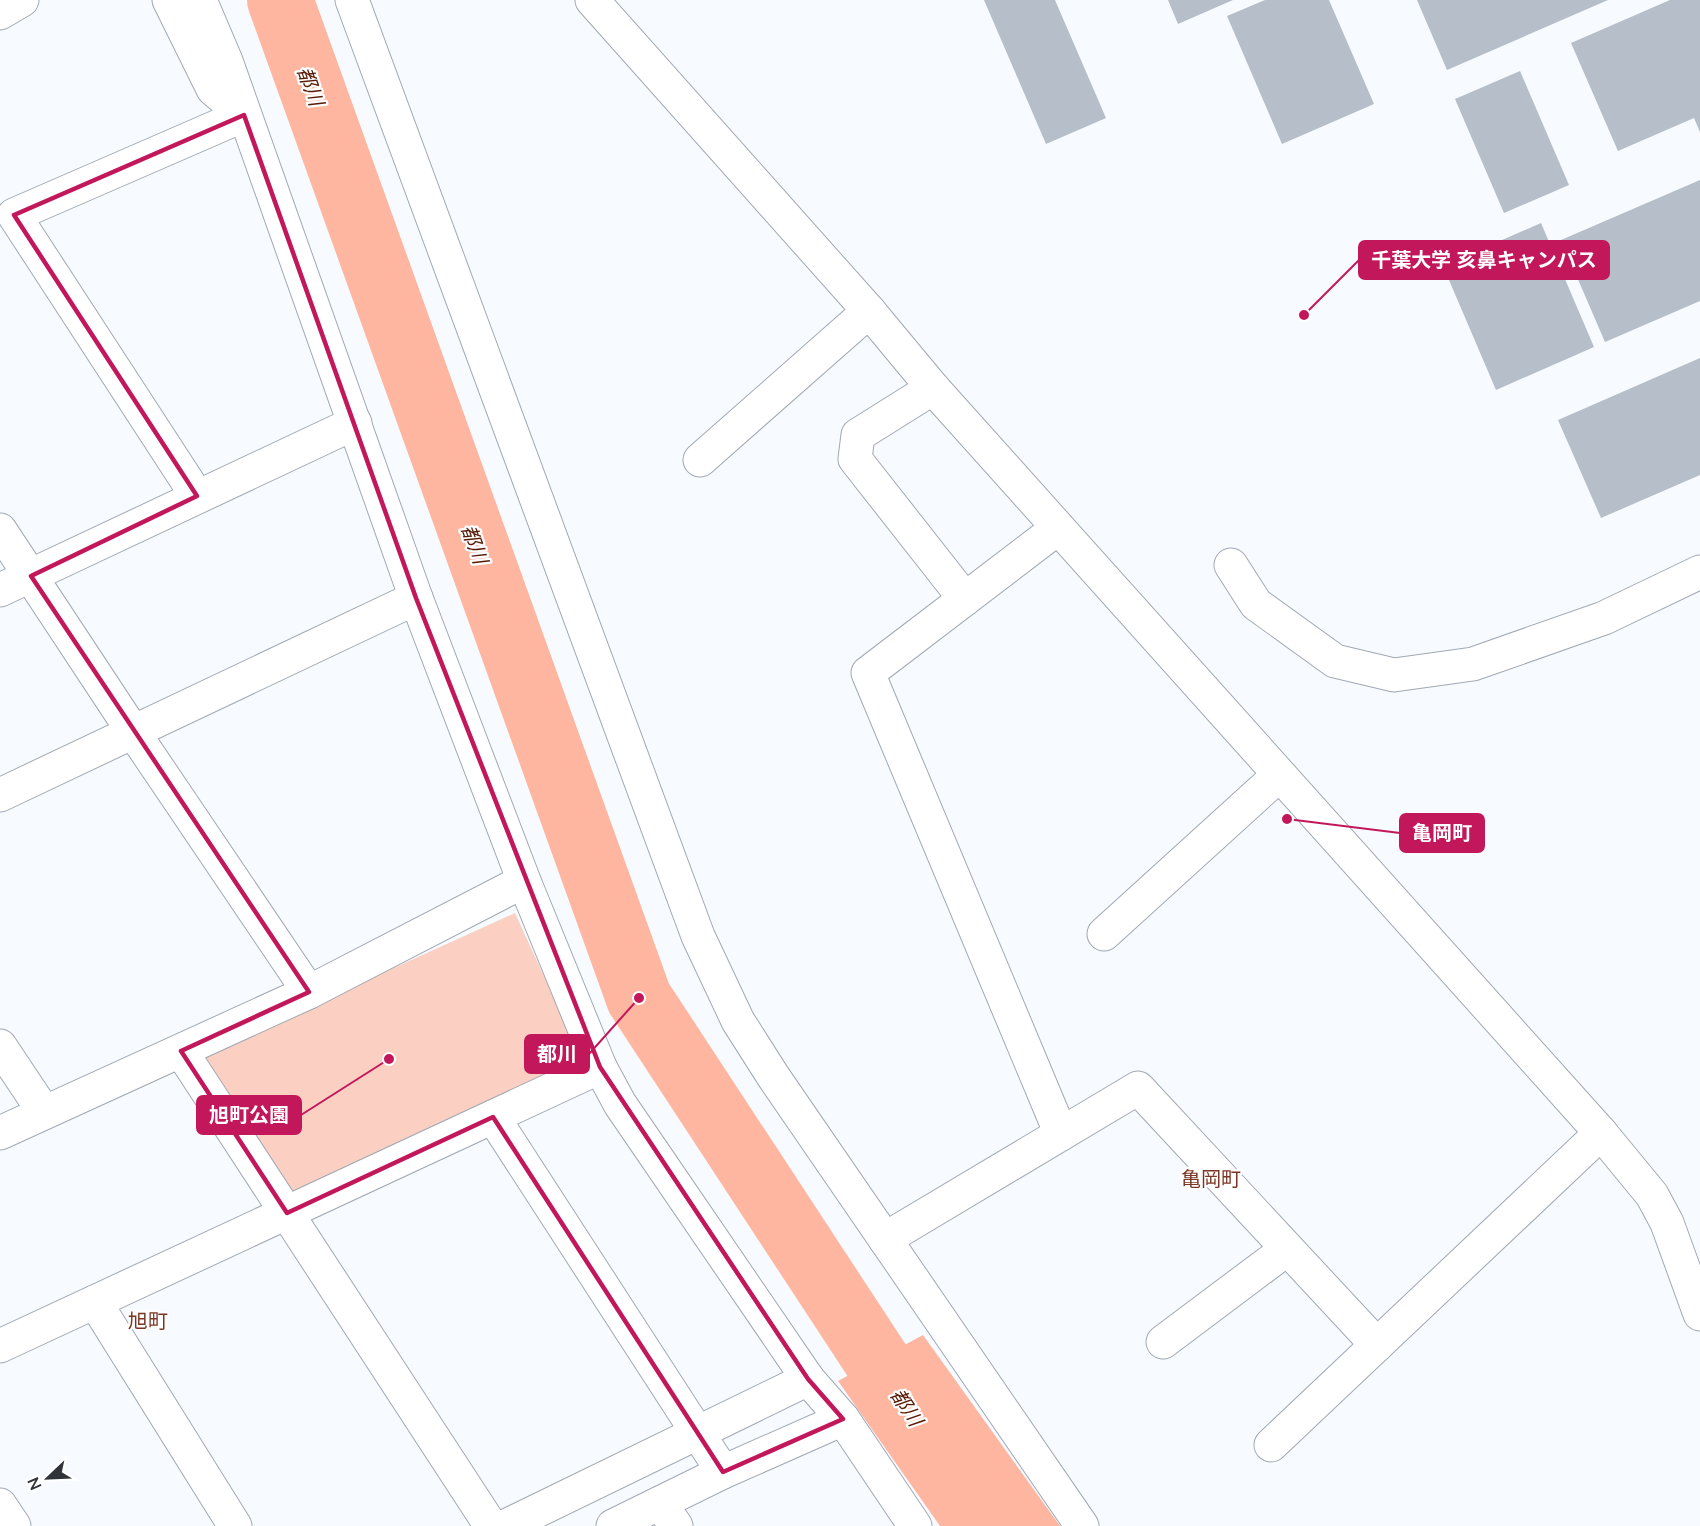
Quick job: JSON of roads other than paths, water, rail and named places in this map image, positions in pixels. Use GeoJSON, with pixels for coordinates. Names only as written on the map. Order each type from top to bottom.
{"type":"FeatureCollection","features":[{"type":"Feature","properties":{"kind":"street"},"geometry":{"type":"LineString","coordinates":[[0,13],[22,0]]}},
{"type":"Feature","properties":{"kind":"street"},"geometry":{"type":"LineString","coordinates":[[169,0],[213,89],[244,115]]}},
{"type":"Feature","properties":{"kind":"street"},"geometry":{"type":"LineString","coordinates":[[200,0],[226,61],[416,598],[524,881],[600,1067],[620,1104],[808,1379],[843,1419],[915,1526]]}},
{"type":"Feature","properties":{"kind":"street"},"geometry":{"type":"LineString","coordinates":[[352,0],[698,936],[738,1021],[773,1076],[1082,1526]]}},
{"type":"Feature","properties":{"kind":"street"},"geometry":{"type":"LineString","coordinates":[[592,0],[869,311],[933,388],[1601,1133],[1652,1195],[1667,1223],[1700,1314]]}},
{"type":"Feature","properties":{"kind":"street"},"geometry":{"type":"LineString","coordinates":[[197,496],[14,215],[244,115]]}},
{"type":"Feature","properties":{"kind":"street"},"geometry":{"type":"LineString","coordinates":[[700,460],[869,311]]}},
{"type":"Feature","properties":{"kind":"street"},"geometry":{"type":"LineString","coordinates":[[933,388],[858,435],[855,459],[965,599]]}},
{"type":"Feature","properties":{"kind":"street"},"geometry":{"type":"LineString","coordinates":[[0,590],[355,423]]}},
{"type":"Feature","properties":{"kind":"street"},"geometry":{"type":"LineString","coordinates":[[1058,528],[868,674],[1061,1134]]}},
{"type":"Feature","properties":{"kind":"street"},"geometry":{"type":"LineString","coordinates":[[0,530],[309,992]]}},
{"type":"Feature","properties":{"kind":"street"},"geometry":{"type":"LineString","coordinates":[[1231,565],[1256,604],[1335,661],[1394,675],[1473,664],[1604,618],[1700,572]]}},
{"type":"Feature","properties":{"kind":"street"},"geometry":{"type":"LineString","coordinates":[[0,795],[416,598]]}},
{"type":"Feature","properties":{"kind":"street"},"geometry":{"type":"LineString","coordinates":[[1104,934],[1279,775]]}},
{"type":"Feature","properties":{"kind":"street"},"geometry":{"type":"LineString","coordinates":[[0,1133],[309,992],[524,881]]}},
{"type":"Feature","properties":{"kind":"street"},"geometry":{"type":"LineString","coordinates":[[0,1046],[44,1112]]}},
{"type":"Feature","properties":{"kind":"street"},"geometry":{"type":"LineString","coordinates":[[182,1051],[492,1526]]}},
{"type":"Feature","properties":{"kind":"street"},"geometry":{"type":"LineString","coordinates":[[0,1346],[600,1067]]}},
{"type":"Feature","properties":{"kind":"street"},"geometry":{"type":"LineString","coordinates":[[885,1239],[1138,1088],[1377,1345]]}},
{"type":"Feature","properties":{"kind":"street"},"geometry":{"type":"LineString","coordinates":[[493,1117],[723,1472]]}},
{"type":"Feature","properties":{"kind":"street"},"geometry":{"type":"LineString","coordinates":[[1271,1445],[1601,1133]]}},
{"type":"Feature","properties":{"kind":"street"},"geometry":{"type":"LineString","coordinates":[[1163,1342],[1287,1249]]}},
{"type":"Feature","properties":{"kind":"street"},"geometry":{"type":"LineString","coordinates":[[95,1302],[235,1526]]}},
{"type":"Feature","properties":{"kind":"street"},"geometry":{"type":"LineString","coordinates":[[506,1526],[808,1379]]}},
{"type":"Feature","properties":{"kind":"street"},"geometry":{"type":"LineString","coordinates":[[613,1526],[668,1514],[723,1472],[843,1419]]}},
{"type":"Feature","properties":{"kind":"street"},"geometry":{"type":"LineString","coordinates":[[0,1504],[14,1526]]}},
{"type":"Feature","properties":{"kind":"water"},"geometry":{"type":"Polygon","coordinates":[[[923,1335],[1060,1526],[940,1526],[838,1381],[923,1335]]]}},
{"type":"Feature","properties":{"kind":"waterway","name":"都川"},"geometry":{"type":"LineString","coordinates":[[280,0],[639,998],[925,1434],[991,1526]]}},
{"type":"Feature","properties":{"kind":"place","name":"千葉大学 亥鼻キャンパス"},"geometry":{"type":"Point","coordinates":[1304,315]}},
{"type":"Feature","properties":{"kind":"place","name":"亀岡町"},"geometry":{"type":"Point","coordinates":[1287,819]}},
{"type":"Feature","properties":{"kind":"place","name":"都川"},"geometry":{"type":"Point","coordinates":[639,998]}},
{"type":"Feature","properties":{"kind":"place","name":"旭町公園"},"geometry":{"type":"Point","coordinates":[389,1059]}},
{"type":"Feature","properties":{"kind":"district","name":"亀岡町"},"geometry":{"type":"Point","coordinates":[1211,1178]}},
{"type":"Feature","properties":{"kind":"district","name":"旭町"},"geometry":{"type":"Point","coordinates":[148,1320]}}]}
